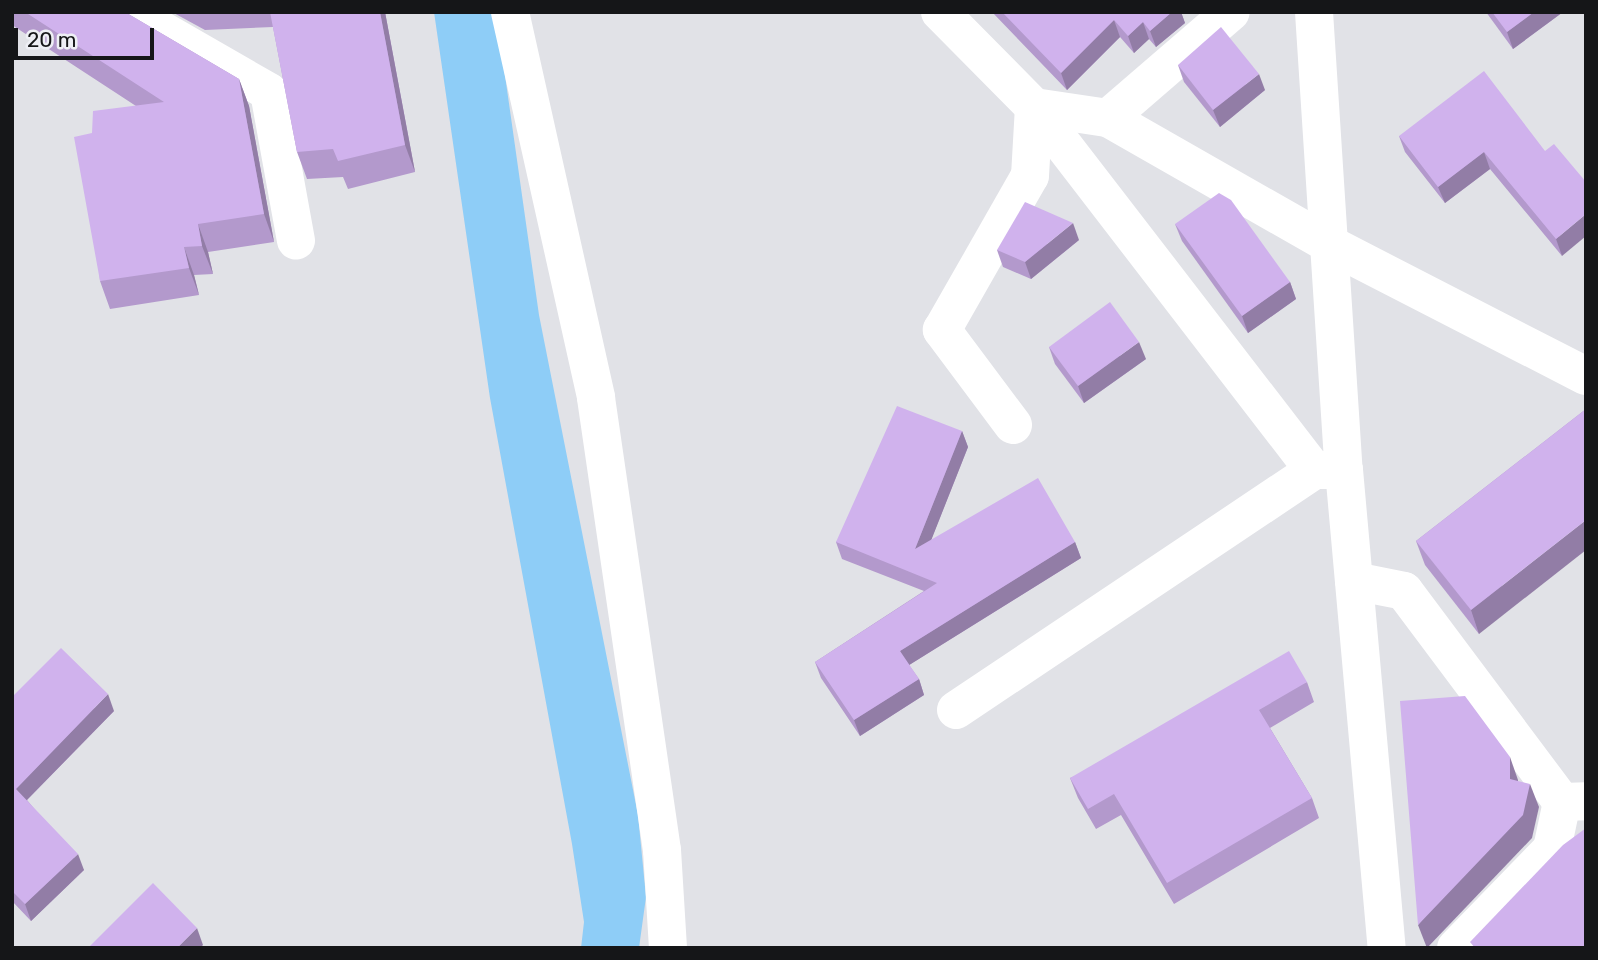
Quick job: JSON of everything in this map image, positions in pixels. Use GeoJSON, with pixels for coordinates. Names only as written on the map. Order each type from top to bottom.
{"type":"FeatureCollection","features":[{"type":"Feature","properties":{"kind":"street"},"geometry":{"type":"LineString","coordinates":[[130,12],[269,92],[296,241]]}},
{"type":"Feature","properties":{"kind":"street"},"geometry":{"type":"LineString","coordinates":[[510,12],[596,398],[662,850],[668,948]]}},
{"type":"Feature","properties":{"kind":"street"},"geometry":{"type":"LineString","coordinates":[[940,12],[1034,107],[1329,470]]}},
{"type":"Feature","properties":{"kind":"street"},"geometry":{"type":"LineString","coordinates":[[1108,118],[1231,12]]}},
{"type":"Feature","properties":{"kind":"street"},"geometry":{"type":"LineString","coordinates":[[1314,12],[1327,243],[1329,470],[1354,581],[1387,948]]}},
{"type":"Feature","properties":{"kind":"street"},"geometry":{"type":"LineString","coordinates":[[1034,107],[1108,118],[1327,243],[1586,376]]}},
{"type":"Feature","properties":{"kind":"street"},"geometry":{"type":"LineString","coordinates":[[1013,425],[942,330],[1030,176],[1034,107]]}},
{"type":"Feature","properties":{"kind":"street"},"geometry":{"type":"LineString","coordinates":[[957,710],[1329,470]]}},
{"type":"Feature","properties":{"kind":"street"},"geometry":{"type":"LineString","coordinates":[[1354,581],[1404,591],[1574,802],[1552,849],[1456,948]]}},
{"type":"Feature","properties":{"kind":"water"},"geometry":{"type":"Polygon","coordinates":[[[434,12],[496,12],[539,315],[638,815],[646,897],[639,948],[581,948],[584,922],[572,844],[490,398],[434,12]]]}},
{"type":"Feature","properties":{"kind":"building"},"geometry":{"type":"Polygon","coordinates":[[[25,12],[125,12],[239,79],[264,214],[198,224],[202,246],[184,247],[189,268],[100,281],[74,137],[92,133],[93,111],[164,102],[25,12]]]}},
{"type":"Feature","properties":{"kind":"building"},"geometry":{"type":"Polygon","coordinates":[[[270,12],[380,12],[405,145],[338,161],[333,149],[297,152],[270,12]]]}},
{"type":"Feature","properties":{"kind":"building"},"geometry":{"type":"Polygon","coordinates":[[[1002,12],[1172,12],[1150,31],[1143,22],[1128,36],[1114,20],[1061,73],[1002,12]]]}},
{"type":"Feature","properties":{"kind":"building"},"geometry":{"type":"Polygon","coordinates":[[[1492,12],[1534,12],[1507,32],[1492,12]]]}},
{"type":"Feature","properties":{"kind":"building"},"geometry":{"type":"Polygon","coordinates":[[[1221,27],[1259,74],[1213,110],[1178,65],[1221,27]]]}},
{"type":"Feature","properties":{"kind":"building"},"geometry":{"type":"Polygon","coordinates":[[[1484,71],[1545,151],[1554,144],[1586,182],[1586,214],[1556,239],[1484,152],[1438,187],[1399,136],[1484,71]]]}},
{"type":"Feature","properties":{"kind":"building"},"geometry":{"type":"Polygon","coordinates":[[[1219,193],[1231,200],[1290,282],[1242,316],[1175,224],[1219,193]]]}},
{"type":"Feature","properties":{"kind":"building"},"geometry":{"type":"Polygon","coordinates":[[[1025,202],[1073,223],[1025,262],[997,250],[1025,202]]]}},
{"type":"Feature","properties":{"kind":"building"},"geometry":{"type":"Polygon","coordinates":[[[1110,302],[1139,342],[1078,386],[1049,347],[1110,302]]]}},
{"type":"Feature","properties":{"kind":"building"},"geometry":{"type":"Polygon","coordinates":[[[897,406],[962,431],[915,549],[1038,478],[1075,542],[900,651],[919,679],[854,720],[815,662],[937,583],[836,542],[897,406]]]}},
{"type":"Feature","properties":{"kind":"building"},"geometry":{"type":"Polygon","coordinates":[[[1586,409],[1586,520],[1471,610],[1416,541],[1586,409]]]}},
{"type":"Feature","properties":{"kind":"building"},"geometry":{"type":"Polygon","coordinates":[[[61,648],[108,694],[16,789],[78,854],[25,904],[12,891],[12,697],[61,648]]]}},
{"type":"Feature","properties":{"kind":"building"},"geometry":{"type":"Polygon","coordinates":[[[1289,651],[1307,682],[1259,710],[1312,798],[1167,883],[1114,794],[1088,809],[1070,778],[1289,651]]]}},
{"type":"Feature","properties":{"kind":"building"},"geometry":{"type":"Polygon","coordinates":[[[1465,696],[1510,757],[1510,779],[1530,784],[1523,815],[1418,925],[1400,701],[1465,696]]]}},
{"type":"Feature","properties":{"kind":"building"},"geometry":{"type":"Polygon","coordinates":[[[1586,828],[1586,948],[1475,948],[1470,942],[1563,845],[1586,828]]]}},
{"type":"Feature","properties":{"kind":"building"},"geometry":{"type":"Polygon","coordinates":[[[153,883],[197,928],[177,948],[88,948],[153,883]]]}}]}
